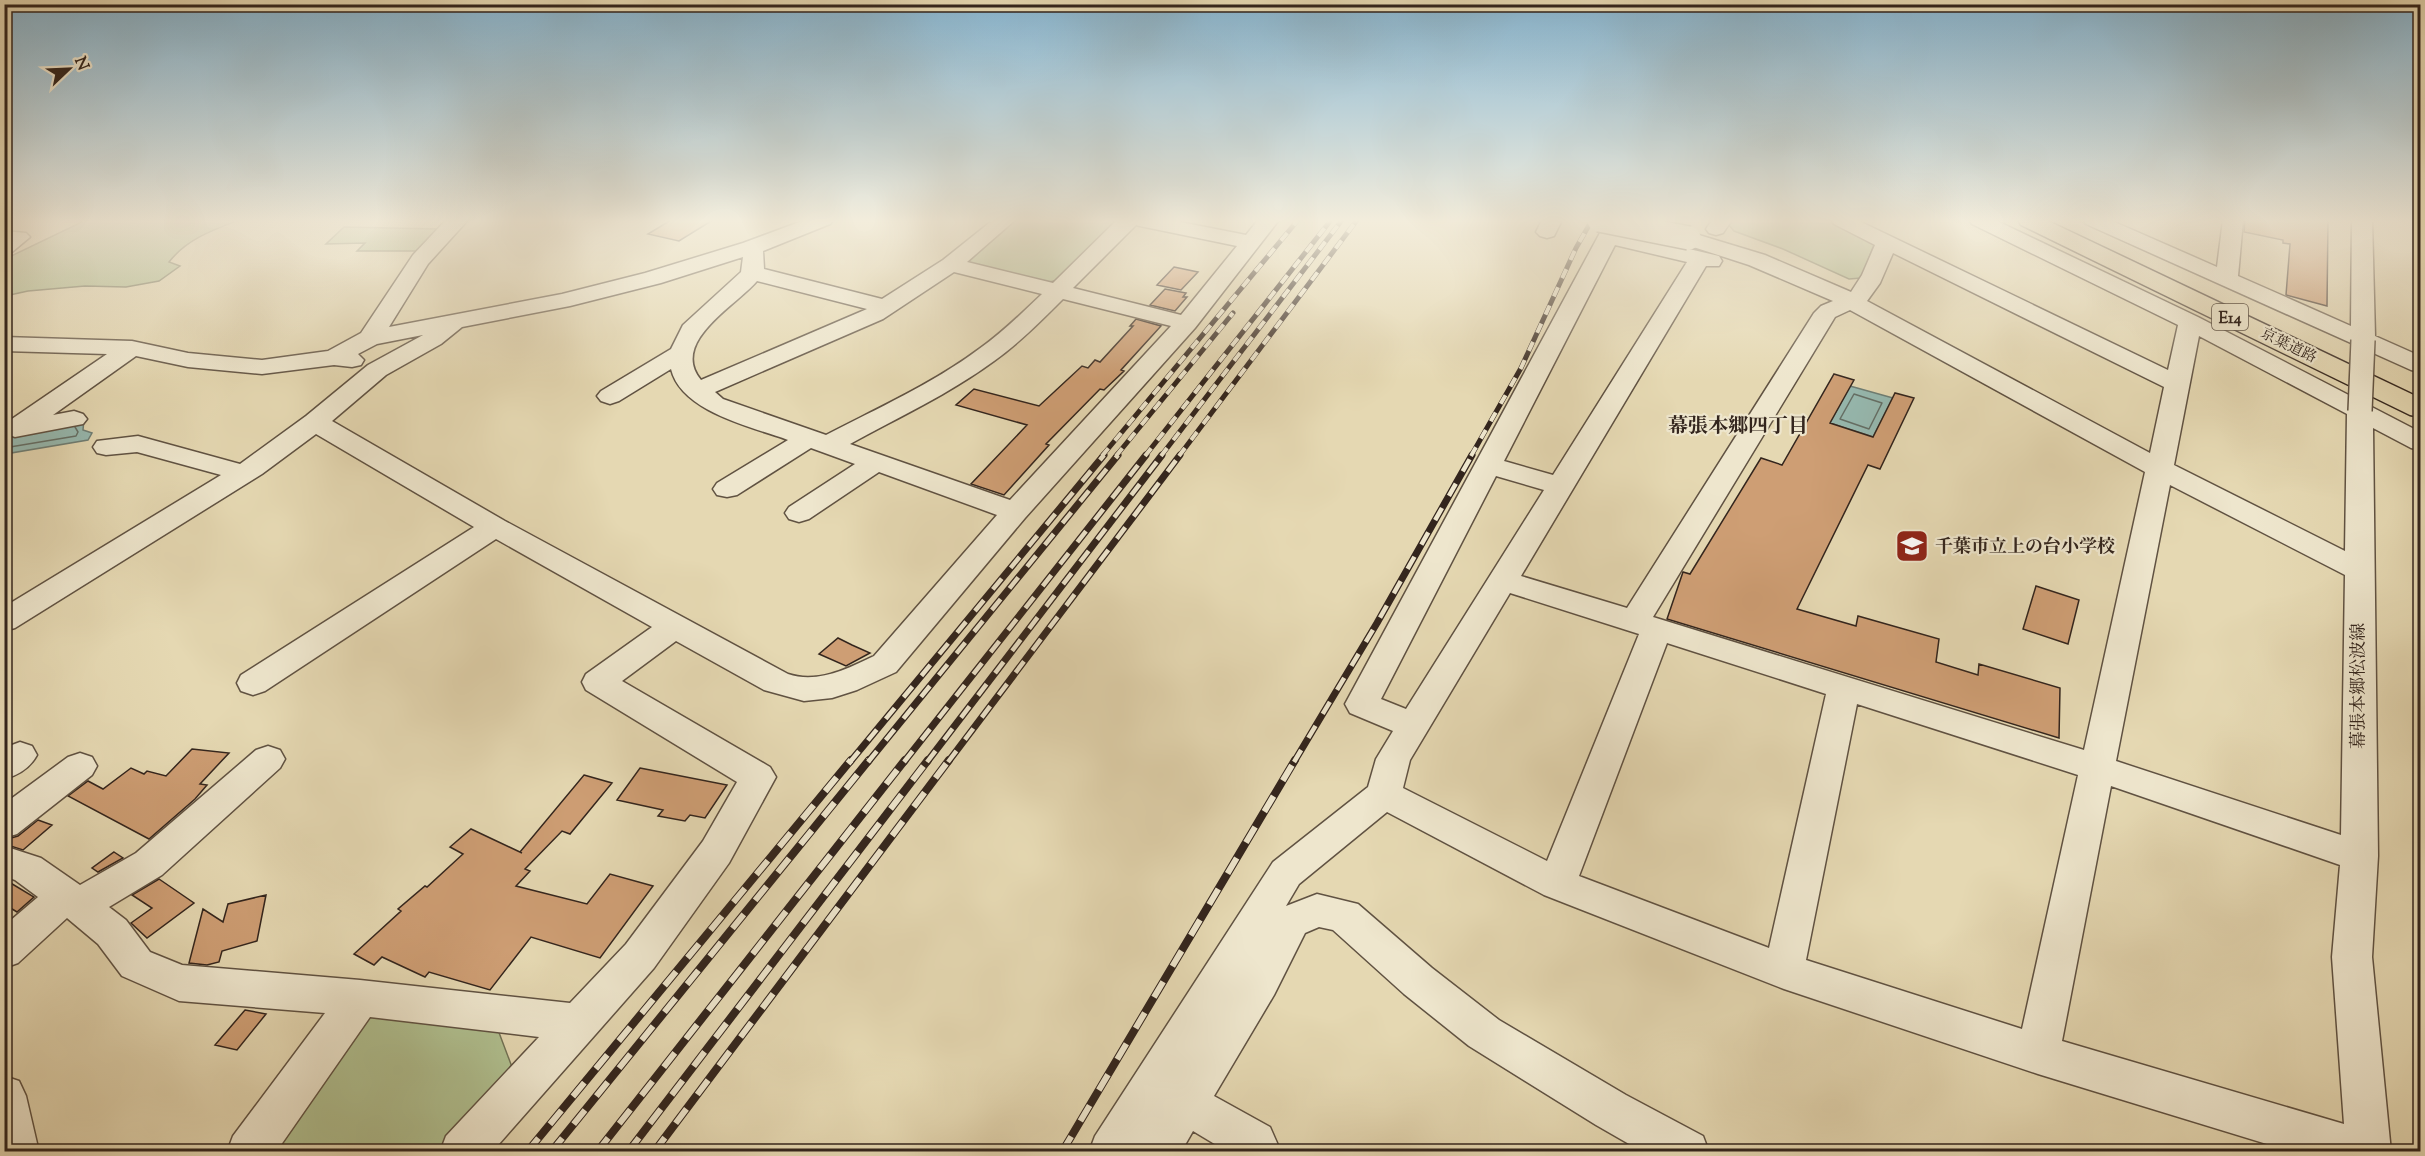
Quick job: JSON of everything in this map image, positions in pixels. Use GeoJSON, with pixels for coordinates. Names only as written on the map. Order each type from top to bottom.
{"type":"FeatureCollection","features":[{"type":"Feature","properties":{"kind":"highway","name":"京葉道路"},"geometry":{"type":"LineString","coordinates":[[2148,274],[2421,409]]}},
{"type":"Feature","properties":{"kind":"highway","name":"京葉道路"},"geometry":{"type":"LineString","coordinates":[[2159,274],[2421,391]]}},
{"type":"Feature","properties":{"kind":"street"},"geometry":{"type":"LineString","coordinates":[[370,338],[412,274]]}},
{"type":"Feature","properties":{"kind":"street"},"geometry":{"type":"LineString","coordinates":[[334,357],[370,338],[606,291],[664,274]]}},
{"type":"Feature","properties":{"kind":"street"},"geometry":{"type":"LineString","coordinates":[[751,274],[700,318],[690,334],[683,351],[682,362],[686,377],[698,390],[714,404],[1015,512]]}},
{"type":"Feature","properties":{"kind":"street"},"geometry":{"type":"LineString","coordinates":[[756,274],[886,307]]}},
{"type":"Feature","properties":{"kind":"street"},"geometry":{"type":"LineString","coordinates":[[698,390],[886,307],[938,274]]}},
{"type":"Feature","properties":{"kind":"street"},"geometry":{"type":"LineString","coordinates":[[984,274],[1187,323]]}},
{"type":"Feature","properties":{"kind":"street"},"geometry":{"type":"LineString","coordinates":[[727,489],[818,441],[940,385],[1007,338],[1074,274]]}},
{"type":"Feature","properties":{"kind":"street"},"geometry":{"type":"LineString","coordinates":[[315,422],[495,527],[791,689],[817,688],[861,677],[885,664],[1015,512],[1187,323],[1225,274]]}},
{"type":"Feature","properties":{"kind":"street"},"geometry":{"type":"LineString","coordinates":[[1414,726],[1362,704],[1490,465],[1584,274]]}},
{"type":"Feature","properties":{"kind":"street"},"geometry":{"type":"LineString","coordinates":[[1111,1152],[1286,873],[1384,794],[1393,759],[1561,486],[1666,274]]}},
{"type":"Feature","properties":{"kind":"street"},"geometry":{"type":"LineString","coordinates":[[1758,274],[1850,300]]}},
{"type":"Feature","properties":{"kind":"street"},"geometry":{"type":"LineString","coordinates":[[1815,274],[1850,300],[2158,468],[2358,570]]}},
{"type":"Feature","properties":{"kind":"street"},"geometry":{"type":"LineString","coordinates":[[1557,884],[1645,626],[1826,313],[1850,300],[1867,274]]}},
{"type":"Feature","properties":{"kind":"street"},"geometry":{"type":"LineString","coordinates":[[1952,274],[2176,383]]}},
{"type":"Feature","properties":{"kind":"street"},"geometry":{"type":"LineString","coordinates":[[2091,274],[2190,322],[2421,442]]}},
{"type":"Feature","properties":{"kind":"street"},"geometry":{"type":"LineString","coordinates":[[2219,274],[2421,365]]}},
{"type":"Feature","properties":{"kind":"street"},"geometry":{"type":"LineString","coordinates":[[2227,274],[2227,278]]}},
{"type":"Feature","properties":{"kind":"street","name":"幕張本郷松波線"},"geometry":{"type":"LineString","coordinates":[[2362,274],[2358,570],[2359,856],[2352,957],[2368,1152]]}},
{"type":"Feature","properties":{"kind":"street"},"geometry":{"type":"LineString","coordinates":[[13,607],[244,473],[315,422],[377,370],[433,339],[454,322]]}},
{"type":"Feature","properties":{"kind":"street"},"geometry":{"type":"LineString","coordinates":[[2038,1054],[2190,322]]}},
{"type":"Feature","properties":{"kind":"street"},"geometry":{"type":"LineString","coordinates":[[4,344],[132,348],[188,360],[262,367],[346,357],[377,370]]}},
{"type":"Feature","properties":{"kind":"street"},"geometry":{"type":"LineString","coordinates":[[10,429],[132,348]]}},
{"type":"Feature","properties":{"kind":"street"},"geometry":{"type":"LineString","coordinates":[[610,396],[683,351]]}},
{"type":"Feature","properties":{"kind":"street"},"geometry":{"type":"LineString","coordinates":[[10,429],[74,419]]}},
{"type":"Feature","properties":{"kind":"street"},"geometry":{"type":"LineString","coordinates":[[106,447],[138,444],[244,473]]}},
{"type":"Feature","properties":{"kind":"street"},"geometry":{"type":"LineString","coordinates":[[799,513],[876,462]]}},
{"type":"Feature","properties":{"kind":"street"},"geometry":{"type":"LineString","coordinates":[[1490,465],[1561,486]]}},
{"type":"Feature","properties":{"kind":"street"},"geometry":{"type":"LineString","coordinates":[[253,683],[495,527]]}},
{"type":"Feature","properties":{"kind":"street"},"geometry":{"type":"LineString","coordinates":[[1502,580],[2098,768],[2359,856]]}},
{"type":"Feature","properties":{"kind":"street"},"geometry":{"type":"LineString","coordinates":[[462,1152],[647,947],[716,852],[758,777],[598,682],[676,625]]}},
{"type":"Feature","properties":{"kind":"street"},"geometry":{"type":"LineString","coordinates":[[1784,971],[1844,689]]}},
{"type":"Feature","properties":{"kind":"street"},"geometry":{"type":"LineString","coordinates":[[4,951],[73,900],[149,864],[268,759]]}},
{"type":"Feature","properties":{"kind":"street"},"geometry":{"type":"LineString","coordinates":[[4,824],[80,766]]}},
{"type":"Feature","properties":{"kind":"street"},"geometry":{"type":"LineString","coordinates":[[1384,794],[1557,884],[1784,971],[2038,1054],[2368,1152]]}},
{"type":"Feature","properties":{"kind":"street"},"geometry":{"type":"LineString","coordinates":[[4,861],[28,869],[73,900],[112,932],[136,964],[178,983],[360,998],[577,1023]]}},
{"type":"Feature","properties":{"kind":"street"},"geometry":{"type":"LineString","coordinates":[[1156,1152],[1260,982],[1291,921],[1317,910],[1344,916],[1418,981],[1484,1033],[1611,1110],[1687,1152]]}},
{"type":"Feature","properties":{"kind":"street"},"geometry":{"type":"LineString","coordinates":[[249,1152],[360,998]]}},
{"type":"Feature","properties":{"kind":"street"},"geometry":{"type":"LineString","coordinates":[[4,1096],[17,1152]]}},
{"type":"Feature","properties":{"kind":"street"},"geometry":{"type":"LineString","coordinates":[[1187,1104],[1254,1142],[1259,1152]]}},
{"type":"Feature","properties":{"kind":"green space"},"geometry":{"type":"Polygon","coordinates":[[[5,274],[169,274],[159,281],[126,287],[85,286],[28,291],[5,296],[5,274]]]}},
{"type":"Feature","properties":{"kind":"green space"},"geometry":{"type":"Polygon","coordinates":[[[1007,274],[1064,274],[1058,280],[1045,283],[1007,274]]]}},
{"type":"Feature","properties":{"kind":"green space"},"geometry":{"type":"Polygon","coordinates":[[[1838,274],[1863,274],[1861,278],[1849,279],[1838,274]]]}},
{"type":"Feature","properties":{"kind":"green space"},"geometry":{"type":"Polygon","coordinates":[[[357,1008],[495,1022],[515,1075],[446,1151],[254,1152],[357,1008]]]}},
{"type":"Feature","properties":{"kind":"water"},"geometry":{"type":"Polygon","coordinates":[[[1850,386],[1893,398],[1873,437],[1830,423],[1850,386]]]}},
{"type":"Feature","properties":{"kind":"water"},"geometry":{"type":"Polygon","coordinates":[[[84,419],[83,430],[92,433],[88,440],[5,454],[5,433],[84,419]]]}},
{"type":"Feature","properties":{"kind":"building"},"geometry":{"type":"Polygon","coordinates":[[[1167,274],[1196,274],[1181,290],[1157,285],[1167,274]]]}},
{"type":"Feature","properties":{"kind":"building"},"geometry":{"type":"Polygon","coordinates":[[[2288,274],[2327,274],[2327,306],[2286,295],[2288,274]]]}},
{"type":"Feature","properties":{"kind":"building"},"geometry":{"type":"Polygon","coordinates":[[[1165,289],[1186,293],[1183,297],[1187,297],[1175,311],[1150,305],[1165,289]]]}},
{"type":"Feature","properties":{"kind":"building"},"geometry":{"type":"Polygon","coordinates":[[[1136,319],[1161,326],[1121,370],[1124,371],[1104,390],[1100,389],[1046,444],[1049,445],[1004,495],[971,484],[1027,425],[956,405],[974,389],[1039,406],[1082,366],[1088,368],[1095,360],[1100,362],[1133,326],[1130,326],[1136,319]]]}},
{"type":"Feature","properties":{"kind":"building"},"geometry":{"type":"Polygon","coordinates":[[[1834,374],[1854,380],[1830,423],[1873,437],[1895,393],[1914,398],[1880,469],[1868,465],[1797,609],[1856,626],[1858,616],[1939,639],[1936,662],[1978,675],[1979,664],[2060,688],[2059,738],[1667,619],[1683,572],[1690,574],[1761,458],[1782,465],[1834,374]]]}},
{"type":"Feature","properties":{"kind":"building"},"geometry":{"type":"Polygon","coordinates":[[[2036,586],[2079,600],[2068,644],[2023,629],[2036,586]]]}},
{"type":"Feature","properties":{"kind":"building"},"geometry":{"type":"Polygon","coordinates":[[[838,638],[870,653],[846,666],[819,654],[838,638]]]}},
{"type":"Feature","properties":{"kind":"building"},"geometry":{"type":"Polygon","coordinates":[[[192,749],[229,753],[200,784],[207,785],[195,799],[149,839],[68,796],[88,781],[103,789],[131,768],[144,774],[147,771],[166,776],[192,749]]]}},
{"type":"Feature","properties":{"kind":"building"},"geometry":{"type":"Polygon","coordinates":[[[640,768],[727,785],[705,818],[690,815],[685,821],[658,816],[663,810],[617,800],[640,768]]]}},
{"type":"Feature","properties":{"kind":"building"},"geometry":{"type":"Polygon","coordinates":[[[584,775],[612,783],[570,834],[562,831],[525,869],[530,871],[516,886],[587,904],[610,874],[653,886],[600,958],[531,937],[490,990],[429,972],[425,977],[382,957],[374,965],[354,954],[401,911],[398,909],[425,886],[427,887],[463,854],[450,847],[471,829],[522,853],[520,852],[584,775]]]}},
{"type":"Feature","properties":{"kind":"building"},"geometry":{"type":"Polygon","coordinates":[[[38,820],[52,825],[23,850],[4,844],[4,840],[18,836],[38,820]]]}},
{"type":"Feature","properties":{"kind":"building"},"geometry":{"type":"Polygon","coordinates":[[[114,852],[123,858],[98,872],[92,868],[114,852]]]}},
{"type":"Feature","properties":{"kind":"building"},"geometry":{"type":"Polygon","coordinates":[[[4,879],[34,897],[17,912],[4,904],[4,879]]]}},
{"type":"Feature","properties":{"kind":"building"},"geometry":{"type":"Polygon","coordinates":[[[159,879],[194,903],[147,938],[131,923],[152,908],[132,895],[159,879]]]}},
{"type":"Feature","properties":{"kind":"building"},"geometry":{"type":"Polygon","coordinates":[[[266,895],[257,941],[222,951],[219,962],[207,965],[189,963],[203,909],[223,922],[228,904],[266,895]]]}},
{"type":"Feature","properties":{"kind":"building"},"geometry":{"type":"Polygon","coordinates":[[[245,1010],[266,1014],[237,1050],[215,1045],[245,1010]]]}},
{"type":"Feature","properties":{"kind":"railway"},"geometry":{"type":"LineString","coordinates":[[1102,456],[1253,274]]}},
{"type":"Feature","properties":{"kind":"railway"},"geometry":{"type":"LineString","coordinates":[[1145,456],[1288,274]]}},
{"type":"Feature","properties":{"kind":"railway"},"geometry":{"type":"LineString","coordinates":[[1161,456],[1301,274]]}},
{"type":"Feature","properties":{"kind":"railway"},"geometry":{"type":"LineString","coordinates":[[1179,456],[1316,274]]}},
{"type":"Feature","properties":{"kind":"railway"},"geometry":{"type":"LineString","coordinates":[[1471,456],[1521,368],[1564,274]]}},
{"type":"Feature","properties":{"kind":"railway"},"geometry":{"type":"LineString","coordinates":[[1116,456],[1233,313]]}},
{"type":"Feature","properties":{"kind":"railway"},"geometry":{"type":"LineString","coordinates":[[850,762],[1104,455]]}},
{"type":"Feature","properties":{"kind":"railway"},"geometry":{"type":"LineString","coordinates":[[868,762],[1118,455]]}},
{"type":"Feature","properties":{"kind":"railway"},"geometry":{"type":"LineString","coordinates":[[904,762],[1146,455]]}},
{"type":"Feature","properties":{"kind":"railway"},"geometry":{"type":"LineString","coordinates":[[927,762],[1162,455]]}},
{"type":"Feature","properties":{"kind":"railway"},"geometry":{"type":"LineString","coordinates":[[948,762],[1180,455]]}},
{"type":"Feature","properties":{"kind":"railway"},"geometry":{"type":"LineString","coordinates":[[1294,762],[1377,623],[1472,455]]}},
{"type":"Feature","properties":{"kind":"railway"},"geometry":{"type":"LineString","coordinates":[[527,1152],[851,760]]}},
{"type":"Feature","properties":{"kind":"railway"},"geometry":{"type":"LineString","coordinates":[[551,1152],[869,760]]}},
{"type":"Feature","properties":{"kind":"railway"},"geometry":{"type":"LineString","coordinates":[[597,1152],[905,760]]}},
{"type":"Feature","properties":{"kind":"railway"},"geometry":{"type":"LineString","coordinates":[[628,1152],[928,760]]}},
{"type":"Feature","properties":{"kind":"railway"},"geometry":{"type":"LineString","coordinates":[[654,1152],[949,760]]}},
{"type":"Feature","properties":{"kind":"railway"},"geometry":{"type":"LineString","coordinates":[[1062,1152],[1295,760]]}},
{"type":"Feature","properties":{"kind":"place","name":"千葉市立上の台小学校"},"geometry":{"type":"Point","coordinates":[1912,546]}},
{"type":"Feature","properties":{"kind":"district","name":"幕張本郷四丁目"},"geometry":{"type":"Point","coordinates":[1738,425]}}]}
